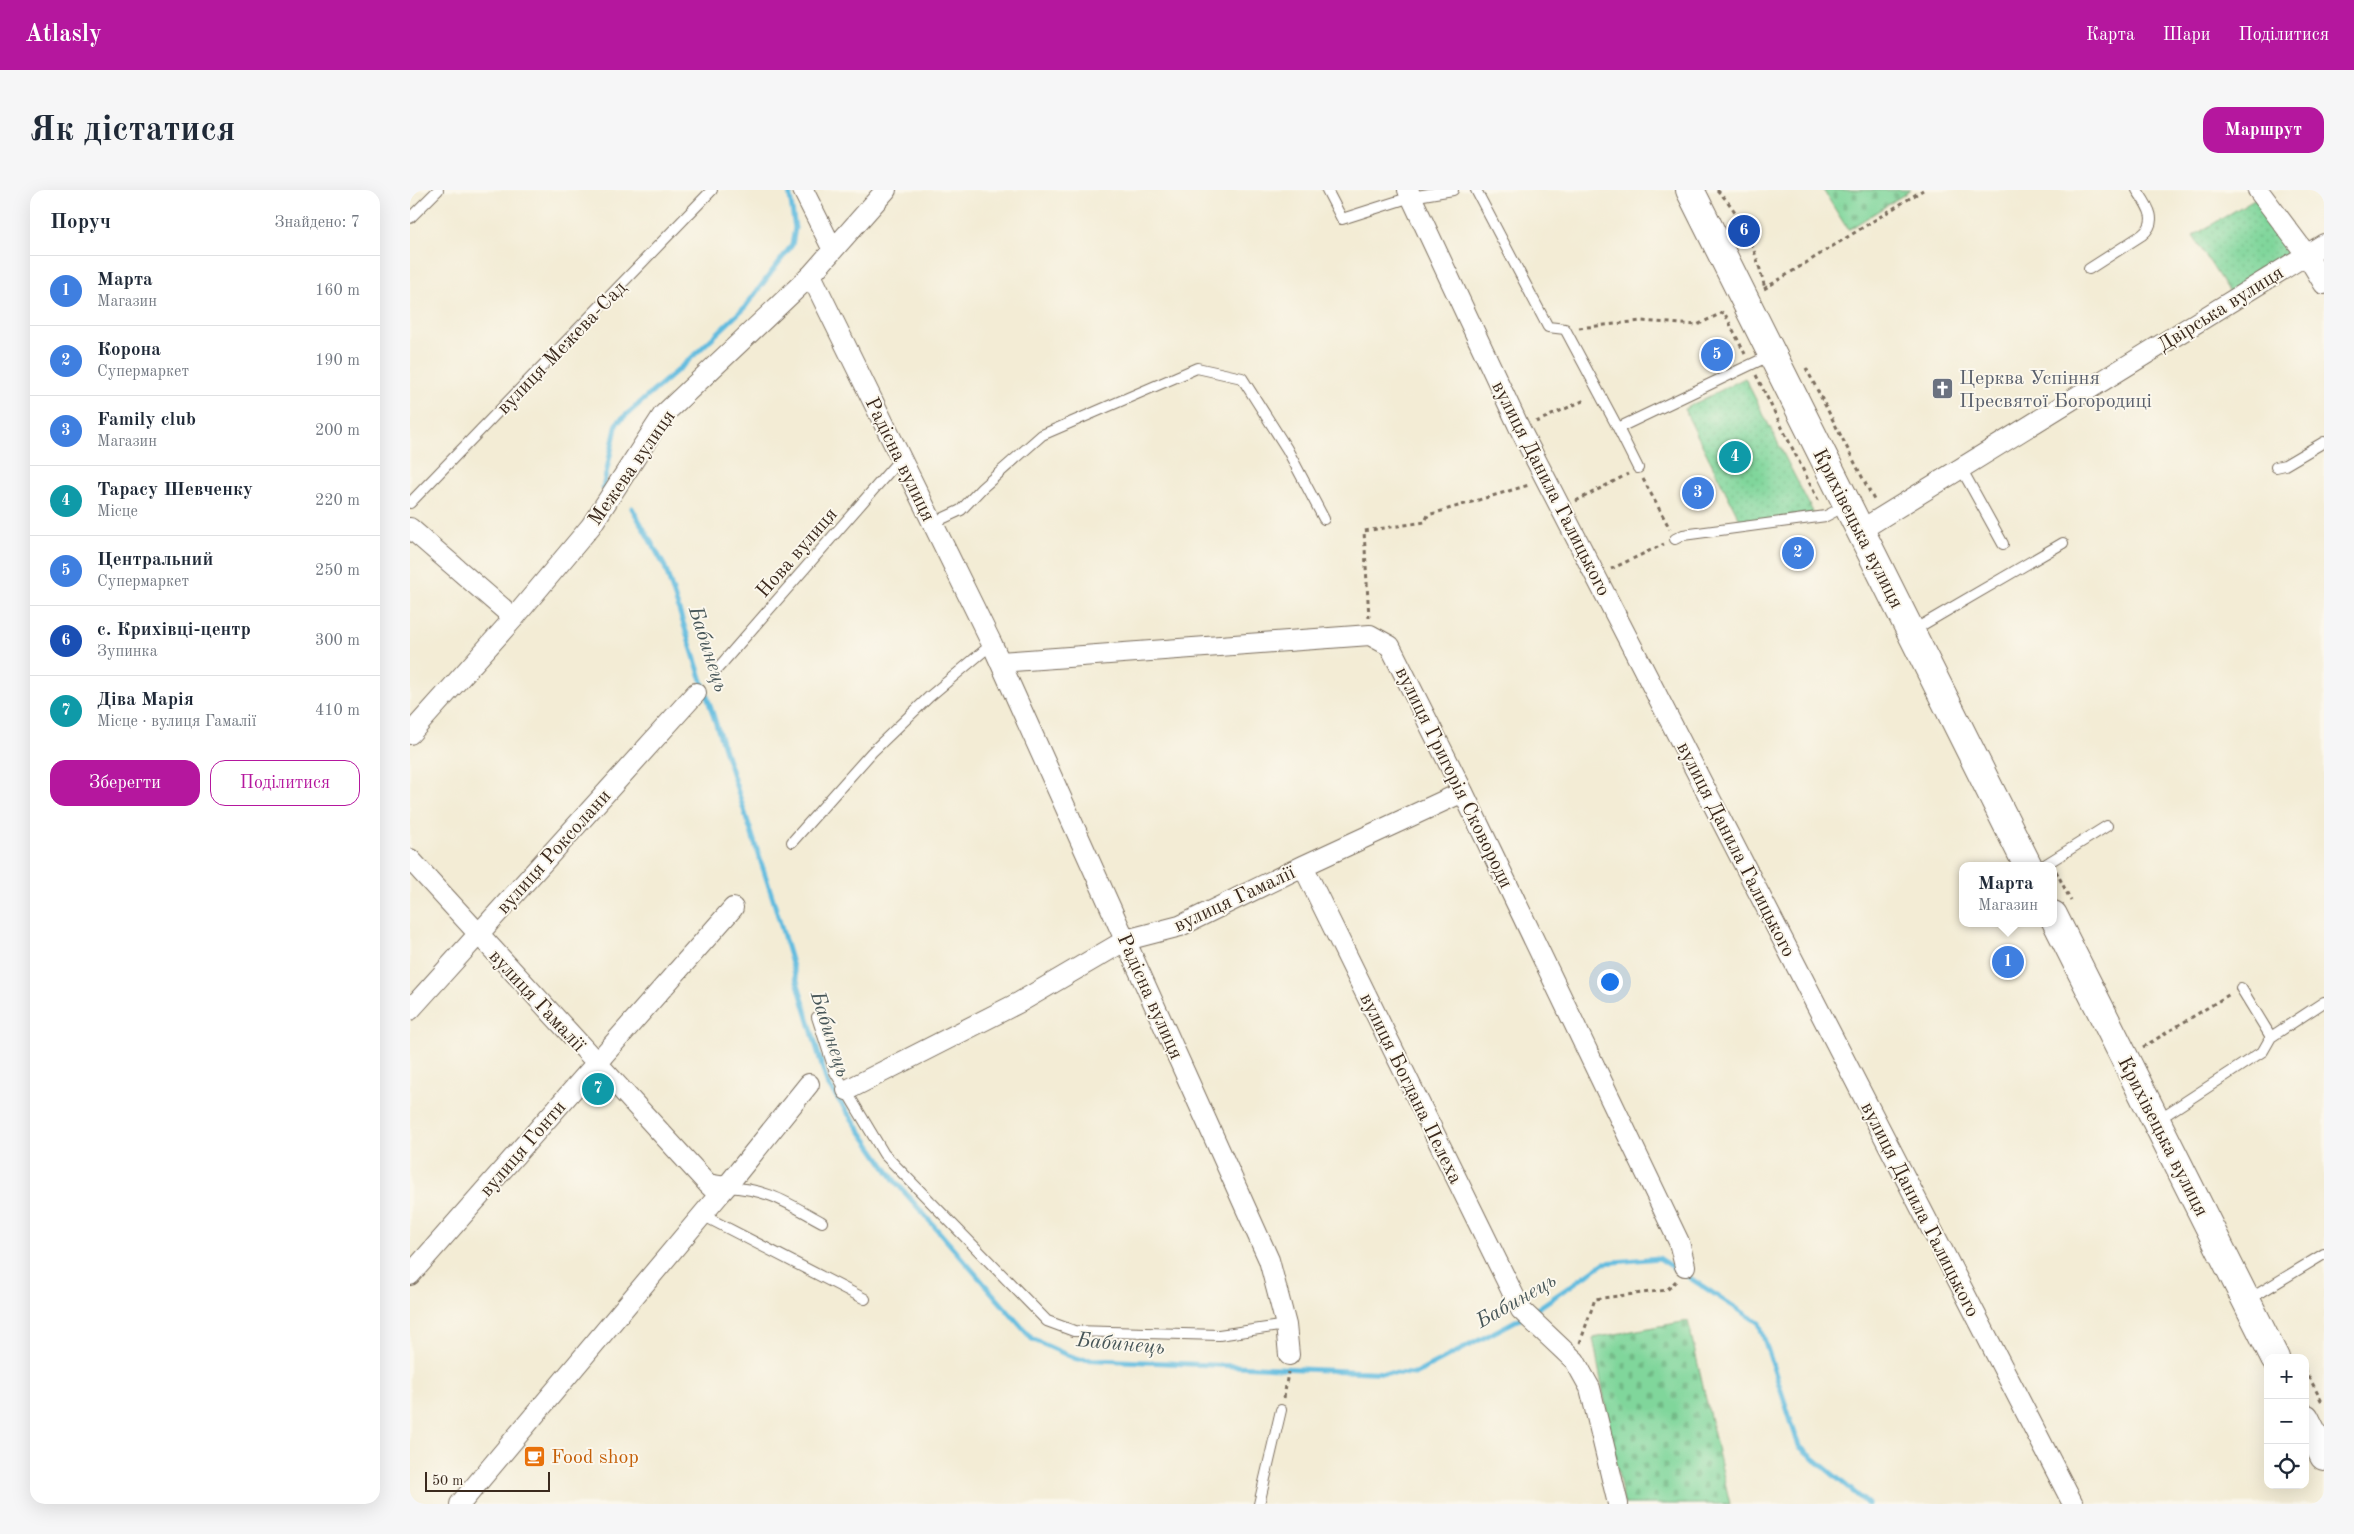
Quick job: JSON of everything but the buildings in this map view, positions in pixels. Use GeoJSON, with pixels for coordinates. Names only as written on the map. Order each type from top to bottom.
{"type":"FeatureCollection","features":[{"type":"Feature","properties":{"kind":"main road","name":"Крихівецька вулиця"},"geometry":{"type":"LineString","coordinates":[[1690,190],[1745,300],[1761,360],[1837,510],[1861,530],[2026,862]]}},
{"type":"Feature","properties":{"kind":"main road","name":"Крихівецька вулиця"},"geometry":{"type":"LineString","coordinates":[[2057,923],[2273,1354]]}},
{"type":"Feature","properties":{"kind":"main road"},"geometry":{"type":"LineString","coordinates":[[2309,1426],[2324,1456]]}},
{"type":"Feature","properties":{"kind":"street"},"geometry":{"type":"LineString","coordinates":[[803,190],[833,250]]}},
{"type":"Feature","properties":{"kind":"street","name":"Межева вулиця"},"geometry":{"type":"LineString","coordinates":[[410,734],[514,618],[591,526],[663,415],[811,275],[886,190]]}},
{"type":"Feature","properties":{"kind":"street"},"geometry":{"type":"LineString","coordinates":[[2258,190],[2306,254],[2324,284]]}},
{"type":"Feature","properties":{"kind":"street","name":"вулиця Данила Галицького"},"geometry":{"type":"LineString","coordinates":[[1410,193],[1520,429],[2073,1504]]}},
{"type":"Feature","properties":{"kind":"street","name":"Двірська вулиця"},"geometry":{"type":"LineString","coordinates":[[1861,530],[2324,244]]}},
{"type":"Feature","properties":{"kind":"street","name":"Радісна вулиця"},"geometry":{"type":"LineString","coordinates":[[811,275],[996,653],[1269,1260],[1286,1325],[1289,1363]]}},
{"type":"Feature","properties":{"kind":"street"},"geometry":{"type":"LineString","coordinates":[[410,528],[514,618]]}},
{"type":"Feature","properties":{"kind":"street"},"geometry":{"type":"LineString","coordinates":[[996,653],[1370,635]]}},
{"type":"Feature","properties":{"kind":"street","name":"вулиця Григорія Сковороди"},"geometry":{"type":"LineString","coordinates":[[1370,635],[1390,646],[1464,792],[1680,1242],[1682,1272]]}},
{"type":"Feature","properties":{"kind":"street","name":"вулиця Роксолани"},"geometry":{"type":"LineString","coordinates":[[410,1010],[696,693]]}},
{"type":"Feature","properties":{"kind":"street","name":"вулиця Гамалії"},"geometry":{"type":"LineString","coordinates":[[847,1090],[1020,1002],[1126,940],[1180,926],[1303,866],[1464,792]]}},
{"type":"Feature","properties":{"kind":"street","name":"вулиця Гамалії"},"geometry":{"type":"LineString","coordinates":[[410,859],[596,1062],[718,1189]]}},
{"type":"Feature","properties":{"kind":"street","name":"вулиця Богдана Пелеха"},"geometry":{"type":"LineString","coordinates":[[1303,866],[1527,1315],[1574,1361],[1590,1388],[1618,1504]]}},
{"type":"Feature","properties":{"kind":"street","name":"вулиця Гонти"},"geometry":{"type":"LineString","coordinates":[[410,1276],[733,908]]}},
{"type":"Feature","properties":{"kind":"street"},"geometry":{"type":"LineString","coordinates":[[460,1504],[704,1216],[718,1189],[809,1084]]}},
{"type":"Feature","properties":{"kind":"lane"},"geometry":{"type":"LineString","coordinates":[[410,218],[438,190]]}},
{"type":"Feature","properties":{"kind":"lane","name":"вулиця Межева-Сад"},"geometry":{"type":"LineString","coordinates":[[410,503],[712,190]]}},
{"type":"Feature","properties":{"kind":"lane"},"geometry":{"type":"LineString","coordinates":[[1326,190],[1342,219],[1410,193],[1453,190]]}},
{"type":"Feature","properties":{"kind":"lane"},"geometry":{"type":"LineString","coordinates":[[1476,190],[1548,327],[1565,329],[1638,468]]}},
{"type":"Feature","properties":{"kind":"lane"},"geometry":{"type":"LineString","coordinates":[[2089,269],[2142,236],[2149,228],[2151,213],[2137,190]]}},
{"type":"Feature","properties":{"kind":"lane"},"geometry":{"type":"LineString","coordinates":[[1618,428],[1761,360]]}},
{"type":"Feature","properties":{"kind":"lane"},"geometry":{"type":"LineString","coordinates":[[933,523],[961,510],[982,488],[1042,435],[1197,368],[1242,378],[1287,449],[1324,519]]}},
{"type":"Feature","properties":{"kind":"lane"},"geometry":{"type":"LineString","coordinates":[[2276,467],[2285,465],[2324,442]]}},
{"type":"Feature","properties":{"kind":"lane","name":"Нова вулиця"},"geometry":{"type":"LineString","coordinates":[[718,668],[901,458]]}},
{"type":"Feature","properties":{"kind":"lane"},"geometry":{"type":"LineString","coordinates":[[1960,468],[2004,544]]}},
{"type":"Feature","properties":{"kind":"lane"},"geometry":{"type":"LineString","coordinates":[[1675,539],[1683,535],[1837,510]]}},
{"type":"Feature","properties":{"kind":"lane"},"geometry":{"type":"LineString","coordinates":[[1912,631],[2063,543]]}},
{"type":"Feature","properties":{"kind":"lane"},"geometry":{"type":"LineString","coordinates":[[792,842],[872,752],[929,697],[996,653]]}},
{"type":"Feature","properties":{"kind":"lane"},"geometry":{"type":"LineString","coordinates":[[2049,862],[2107,826]]}},
{"type":"Feature","properties":{"kind":"lane"},"geometry":{"type":"LineString","coordinates":[[2241,988],[2271,1037]]}},
{"type":"Feature","properties":{"kind":"lane"},"geometry":{"type":"LineString","coordinates":[[2156,1121],[2263,1051],[2271,1037],[2324,1002]]}},
{"type":"Feature","properties":{"kind":"lane"},"geometry":{"type":"LineString","coordinates":[[817,1017],[835,1072],[884,1154],[1047,1321],[1074,1331],[1219,1335],[1286,1325]]}},
{"type":"Feature","properties":{"kind":"lane"},"geometry":{"type":"LineString","coordinates":[[718,1189],[748,1188],[776,1196],[822,1222]]}},
{"type":"Feature","properties":{"kind":"lane"},"geometry":{"type":"LineString","coordinates":[[704,1216],[864,1299]]}},
{"type":"Feature","properties":{"kind":"lane"},"geometry":{"type":"LineString","coordinates":[[2246,1301],[2324,1254]]}},
{"type":"Feature","properties":{"kind":"lane"},"geometry":{"type":"LineString","coordinates":[[1259,1504],[1281,1410]]}},
{"type":"Feature","properties":{"kind":"path"},"geometry":{"type":"LineString","coordinates":[[1745,300],[1923,190]]}},
{"type":"Feature","properties":{"kind":"path"},"geometry":{"type":"LineString","coordinates":[[1565,329],[1641,321],[1697,326],[1724,312],[1761,360],[1837,510]]}},
{"type":"Feature","properties":{"kind":"path"},"geometry":{"type":"LineString","coordinates":[[1520,429],[1599,393]]}},
{"type":"Feature","properties":{"kind":"path"},"geometry":{"type":"LineString","coordinates":[[1561,509],[1638,468],[1675,539],[1597,576]]}},
{"type":"Feature","properties":{"kind":"path"},"geometry":{"type":"LineString","coordinates":[[1370,635],[1364,531],[1425,522],[1428,515],[1546,479]]}},
{"type":"Feature","properties":{"kind":"path"},"geometry":{"type":"LineString","coordinates":[[2125,1058],[2241,988]]}},
{"type":"Feature","properties":{"kind":"path"},"geometry":{"type":"LineString","coordinates":[[1574,1361],[1595,1299],[1667,1290],[1682,1272]]}},
{"type":"Feature","properties":{"kind":"path"},"geometry":{"type":"LineString","coordinates":[[1281,1410],[1289,1363]]}},
{"type":"Feature","properties":{"kind":"path"},"geometry":{"type":"LineString","coordinates":[[2309,1377],[2324,1407]]}},
{"type":"Feature","properties":{"kind":"green space"},"geometry":{"type":"Polygon","coordinates":[[[1823,190],[1911,190],[1848,230],[1823,190]]]}},
{"type":"Feature","properties":{"kind":"green space"},"geometry":{"type":"Polygon","coordinates":[[[2259,196],[2301,253],[2232,297],[2193,236],[2259,196]]]}},
{"type":"Feature","properties":{"kind":"green space"},"geometry":{"type":"Polygon","coordinates":[[[1745,378],[1814,514],[1742,524],[1684,409],[1745,378]]]}},
{"type":"Feature","properties":{"kind":"green space"},"geometry":{"type":"Polygon","coordinates":[[[1688,1321],[1730,1504],[1624,1504],[1593,1338],[1688,1321]]]}},
{"type":"Feature","properties":{"kind":"waterway","name":"Бабинець"},"geometry":{"type":"LineString","coordinates":[[603,488],[617,423],[688,361],[745,307],[792,245],[795,228],[789,190]]}},
{"type":"Feature","properties":{"kind":"waterway","name":"Бабинець"},"geometry":{"type":"LineString","coordinates":[[632,508],[665,567],[773,899],[827,1083],[895,1181],[1032,1339],[1076,1359],[1415,1374],[1523,1317]]}},
{"type":"Feature","properties":{"kind":"waterway","name":"Бабинець"},"geometry":{"type":"LineString","coordinates":[[1531,1313],[1604,1263],[1659,1258],[1759,1323],[1799,1446],[1868,1504]]}},
{"type":"Feature","properties":{"kind":"place","name":"с. Крихівці-центр"},"geometry":{"type":"Point","coordinates":[1744,231]}},
{"type":"Feature","properties":{"kind":"place","name":"Центральний"},"geometry":{"type":"Point","coordinates":[1717,355]}},
{"type":"Feature","properties":{"kind":"place","name":"Церква Успіння Пресвятої Богородиці"},"geometry":{"type":"Point","coordinates":[1943,388]}},
{"type":"Feature","properties":{"kind":"place","name":"Тарасу Шевченку"},"geometry":{"type":"Point","coordinates":[1735,457]}},
{"type":"Feature","properties":{"kind":"place","name":"Family club"},"geometry":{"type":"Point","coordinates":[1698,493]}},
{"type":"Feature","properties":{"kind":"place","name":"Корона"},"geometry":{"type":"Point","coordinates":[1798,553]}},
{"type":"Feature","properties":{"kind":"place","name":"Марта"},"geometry":{"type":"Point","coordinates":[2008,962]}},
{"type":"Feature","properties":{"kind":"place","name":"Діва Марія"},"geometry":{"type":"Point","coordinates":[598,1089]}},
{"type":"Feature","properties":{"kind":"place","name":"Food shop"},"geometry":{"type":"Point","coordinates":[535,1456]}}]}
